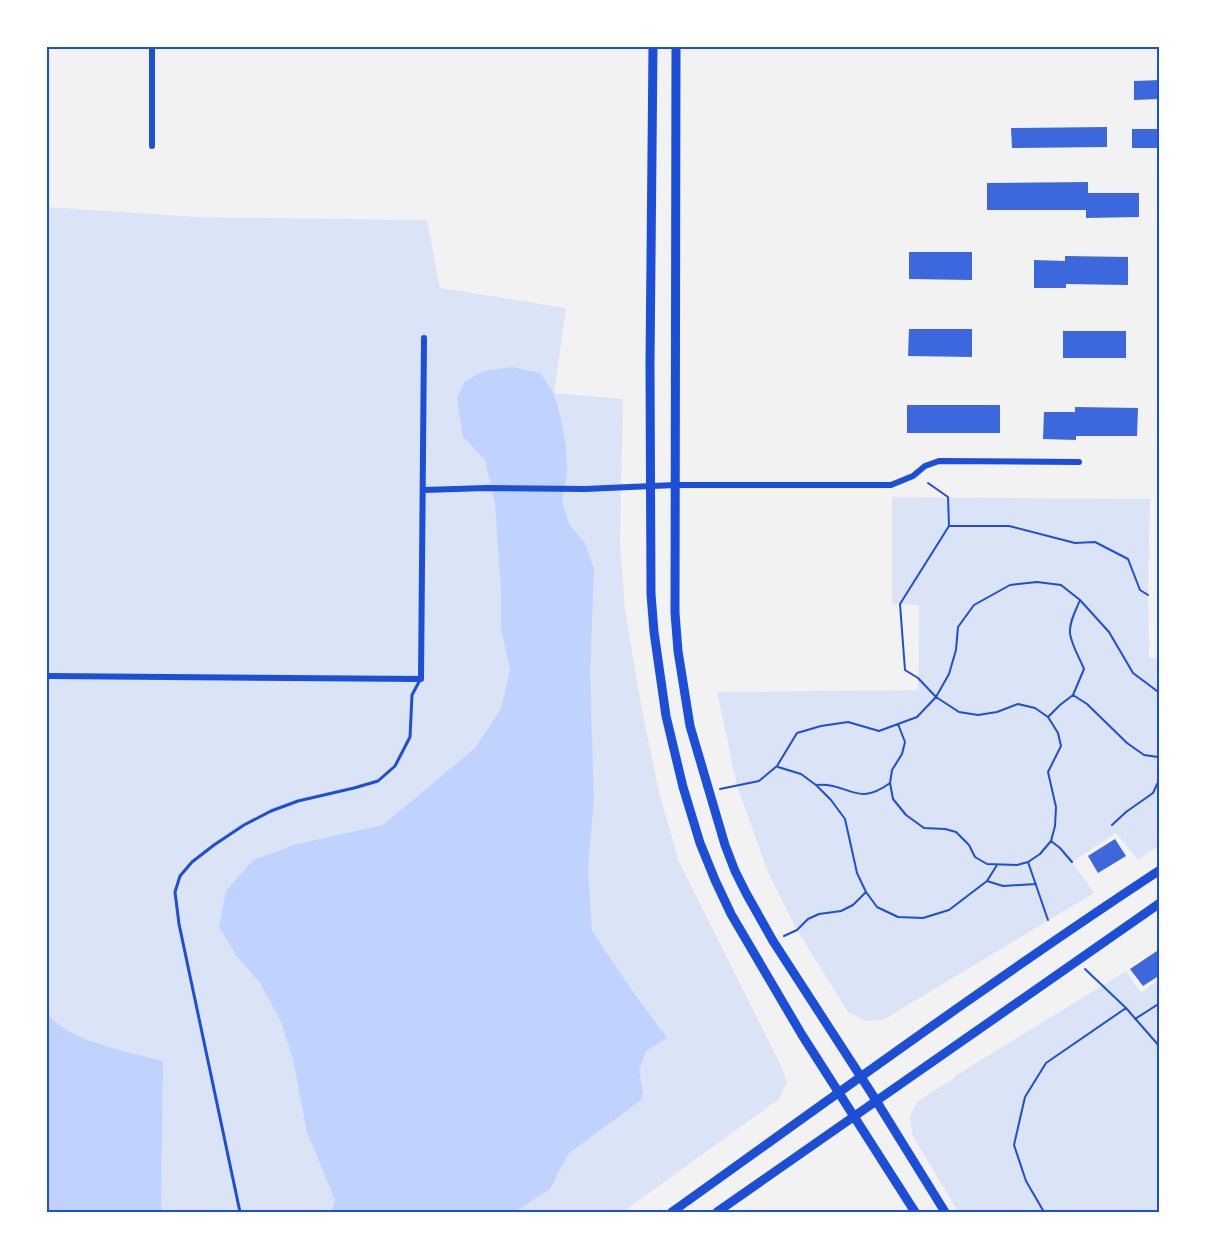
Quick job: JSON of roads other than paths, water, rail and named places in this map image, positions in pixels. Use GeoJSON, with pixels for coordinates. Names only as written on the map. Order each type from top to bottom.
{"type":"FeatureCollection","features":[{"type":"Feature","properties":{"kind":"main road"},"geometry":{"type":"LineString","coordinates":[[653,46],[651,594],[666,716],[683,787],[700,843],[731,914],[802,1035],[915,1212]]}},
{"type":"Feature","properties":{"kind":"main road"},"geometry":{"type":"LineString","coordinates":[[676,46],[675,613],[677,642],[690,726],[725,845],[746,894],[773,941],[945,1212]]}},
{"type":"Feature","properties":{"kind":"main road"},"geometry":{"type":"LineString","coordinates":[[672,1212],[1078,924],[1160,870]]}},
{"type":"Feature","properties":{"kind":"main road"},"geometry":{"type":"LineString","coordinates":[[717,1212],[1160,903]]}},
{"type":"Feature","properties":{"kind":"street"},"geometry":{"type":"LineString","coordinates":[[152,46],[152,146]]}},
{"type":"Feature","properties":{"kind":"street"},"geometry":{"type":"LineString","coordinates":[[46,676],[421,679],[424,338]]}},
{"type":"Feature","properties":{"kind":"street"},"geometry":{"type":"LineString","coordinates":[[424,490],[585,489],[675,485],[891,485],[939,461],[1078,462]]}},
{"type":"Feature","properties":{"kind":"lane"},"geometry":{"type":"LineString","coordinates":[[240,1212],[179,924],[175,892],[180,876],[192,862],[214,845],[244,825],[271,811],[298,801],[378,781],[394,766],[410,737],[412,695],[421,679]]}},
{"type":"Feature","properties":{"kind":"water"},"geometry":{"type":"Polygon","coordinates":[[[512,367],[540,373],[554,394],[566,446],[567,475],[562,502],[569,524],[585,543],[594,569],[590,673],[594,800],[588,867],[592,931],[667,1038],[646,1051],[639,1070],[643,1092],[641,1100],[568,1154],[550,1189],[514,1212],[332,1212],[335,1200],[307,1132],[293,1059],[281,1022],[261,984],[236,955],[219,927],[226,891],[253,860],[297,844],[383,825],[475,748],[501,709],[510,670],[501,628],[501,589],[495,504],[485,460],[463,437],[457,398],[465,381],[484,371],[512,367]]]}},
{"type":"Feature","properties":{"kind":"water"},"geometry":{"type":"Polygon","coordinates":[[[47,1014],[58,1024],[86,1039],[163,1061],[161,1212],[47,1212],[47,1014]]]}}]}
